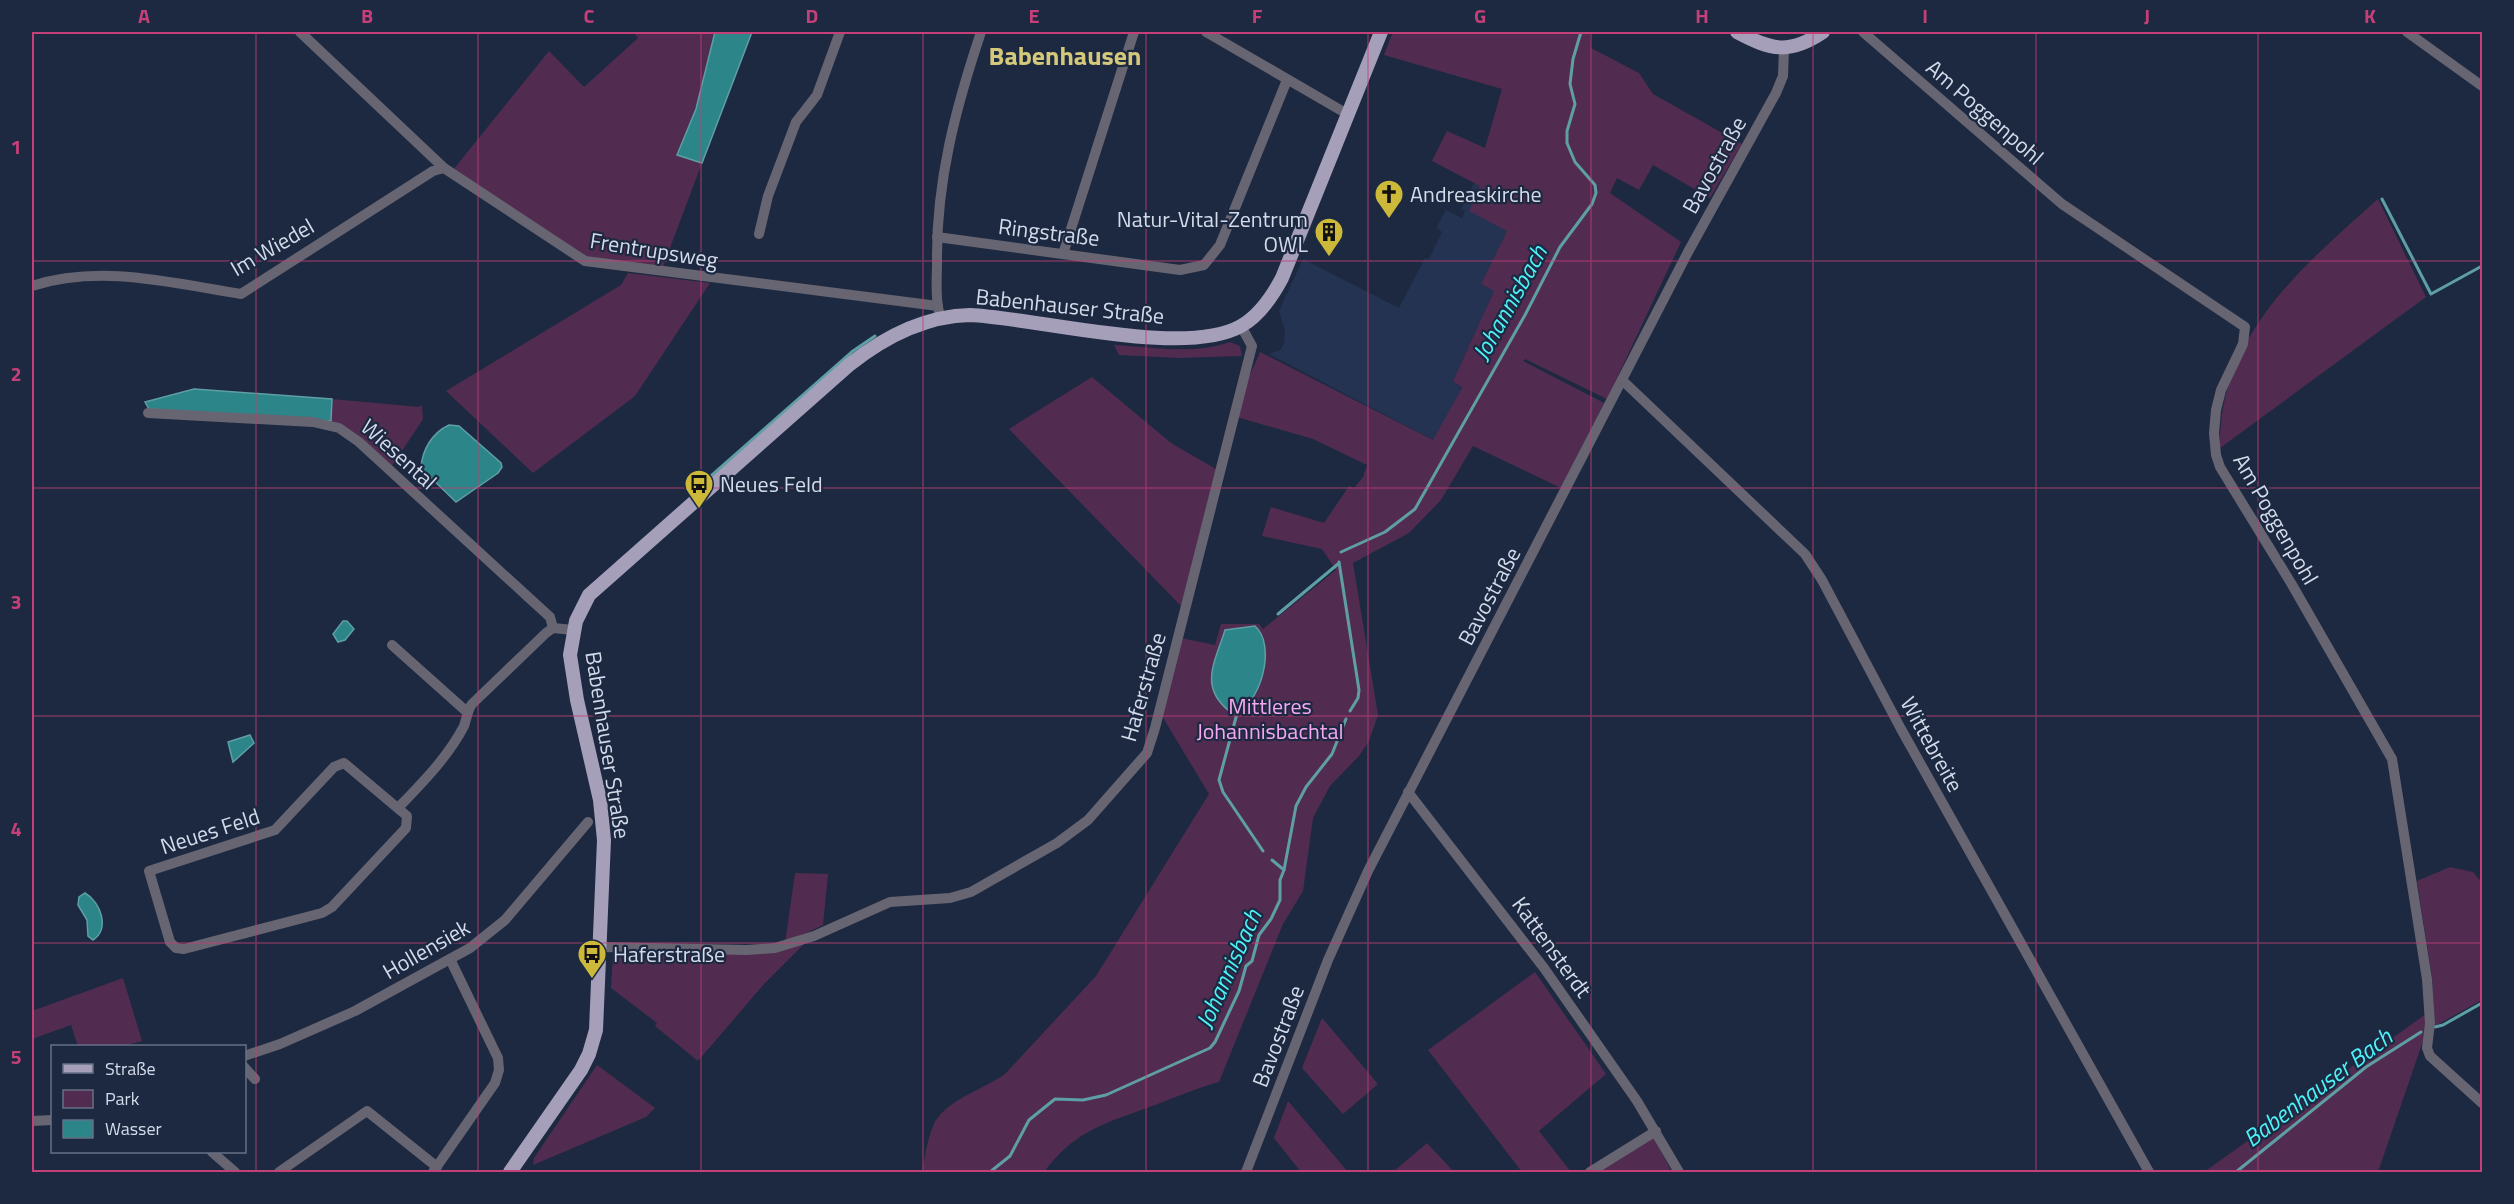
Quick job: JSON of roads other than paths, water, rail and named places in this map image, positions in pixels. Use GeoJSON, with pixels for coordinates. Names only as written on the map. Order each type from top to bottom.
{"type":"FeatureCollection","features":[{"type":"Feature","properties":{"kind":"main road","name":"Babenhauser Straße"},"geometry":{"type":"LineString","coordinates":[[510,1173],[589,1054],[596,1030],[604,840],[600,800],[572,669],[573,630],[584,603],[600,584],[849,364],[886,339],[939,312],[1166,338],[1211,336],[1241,326],[1260,311],[1282,278],[1381,32]]}},
{"type":"Feature","properties":{"kind":"main road"},"geometry":{"type":"LineString","coordinates":[[1737,32],[1762,44],[1784,49],[1802,44],[1823,32]]}},
{"type":"Feature","properties":{"kind":"street","name":"Frentrupsweg"},"geometry":{"type":"LineString","coordinates":[[300,32],[444,168],[585,261],[939,312]]}},
{"type":"Feature","properties":{"kind":"street"},"geometry":{"type":"LineString","coordinates":[[759,234],[768,196],[796,122],[817,95],[840,32]]}},
{"type":"Feature","properties":{"kind":"street"},"geometry":{"type":"LineString","coordinates":[[939,312],[937,237],[939,199],[954,119],[981,32]]}},
{"type":"Feature","properties":{"kind":"street"},"geometry":{"type":"LineString","coordinates":[[1063,254],[1134,32]]}},
{"type":"Feature","properties":{"kind":"street"},"geometry":{"type":"LineString","coordinates":[[1206,32],[1349,115]]}},
{"type":"Feature","properties":{"kind":"street","name":"Am Poggenpohl"},"geometry":{"type":"LineString","coordinates":[[1863,32],[2062,204],[2245,327],[2243,344],[2221,390],[2216,410],[2214,433],[2216,455],[2220,467],[2392,759],[2427,979],[2430,1023],[2427,1048],[2430,1056],[2482,1103]]}},
{"type":"Feature","properties":{"kind":"street"},"geometry":{"type":"LineString","coordinates":[[2407,32],[2482,86]]}},
{"type":"Feature","properties":{"kind":"street","name":"Bavostraße"},"geometry":{"type":"LineString","coordinates":[[1246,1173],[1341,931],[1408,792],[1622,380],[1776,93],[1784,76],[1784,49]]}},
{"type":"Feature","properties":{"kind":"street","name":"Ringstraße"},"geometry":{"type":"LineString","coordinates":[[937,237],[1180,270],[1204,265],[1220,245],[1287,80]]}},
{"type":"Feature","properties":{"kind":"street","name":"Im Wiedel"},"geometry":{"type":"LineString","coordinates":[[32,286],[87,274],[121,275],[241,294],[433,171],[444,168]]}},
{"type":"Feature","properties":{"kind":"street","name":"Haferstraße"},"geometry":{"type":"LineString","coordinates":[[601,947],[747,950],[790,944],[890,902],[950,898],[971,892],[1040,853],[1088,819],[1147,753],[1155,728],[1252,346],[1241,326]]}},
{"type":"Feature","properties":{"kind":"street","name":"Wittebreite"},"geometry":{"type":"LineString","coordinates":[[1622,380],[1781,530],[1811,563],[2149,1173]]}},
{"type":"Feature","properties":{"kind":"street","name":"Wiesental"},"geometry":{"type":"LineString","coordinates":[[148,413],[313,422],[339,428],[359,442],[504,574],[550,617],[553,628]]}},
{"type":"Feature","properties":{"kind":"street"},"geometry":{"type":"LineString","coordinates":[[399,808],[447,752],[465,724],[467,712],[538,640],[553,628],[573,630]]}},
{"type":"Feature","properties":{"kind":"street"},"geometry":{"type":"LineString","coordinates":[[392,645],[467,712]]}},
{"type":"Feature","properties":{"kind":"street","name":"Neues Feld"},"geometry":{"type":"LineString","coordinates":[[339,764],[348,764],[399,808],[407,816],[406,828],[332,907],[322,913],[184,949],[176,948],[170,942],[149,871],[275,830],[339,764]]}},
{"type":"Feature","properties":{"kind":"street","name":"Kattensterdt"},"geometry":{"type":"LineString","coordinates":[[1408,792],[1544,968],[1656,1131],[1679,1173]]}},
{"type":"Feature","properties":{"kind":"street","name":"Hollensiek"},"geometry":{"type":"LineString","coordinates":[[246,1055],[290,1040],[356,1011],[450,959],[500,925],[588,822]]}},
{"type":"Feature","properties":{"kind":"street"},"geometry":{"type":"LineString","coordinates":[[279,1173],[367,1111],[435,1170],[495,1083],[499,1070],[498,1058],[450,959]]}},
{"type":"Feature","properties":{"kind":"street"},"geometry":{"type":"LineString","coordinates":[[246,1069],[255,1079]]}},
{"type":"Feature","properties":{"kind":"street"},"geometry":{"type":"LineString","coordinates":[[32,1121],[51,1120]]}},
{"type":"Feature","properties":{"kind":"street"},"geometry":{"type":"LineString","coordinates":[[1590,1173],[1656,1131]]}},
{"type":"Feature","properties":{"kind":"street"},"geometry":{"type":"LineString","coordinates":[[213,1153],[235,1173]]}},
{"type":"Feature","properties":{"kind":"water"},"geometry":{"type":"Polygon","coordinates":[[[715,32],[752,32],[702,163],[677,155],[696,109],[715,32]]]}},
{"type":"Feature","properties":{"kind":"water"},"geometry":{"type":"Polygon","coordinates":[[[194,389],[332,399],[331,421],[149,409],[145,402],[194,389]]]}},
{"type":"Feature","properties":{"kind":"water"},"geometry":{"type":"Polygon","coordinates":[[[449,425],[459,426],[501,463],[502,467],[498,473],[456,502],[421,468],[423,455],[429,443],[449,425]]]}},
{"type":"Feature","properties":{"kind":"water"},"geometry":{"type":"Polygon","coordinates":[[[343,621],[347,621],[354,629],[345,640],[338,642],[333,634],[343,621]]]}},
{"type":"Feature","properties":{"kind":"water"},"geometry":{"type":"Polygon","coordinates":[[[1255,626],[1262,635],[1265,647],[1263,674],[1251,700],[1243,709],[1233,714],[1215,695],[1212,685],[1214,664],[1225,630],[1255,626]]]}},
{"type":"Feature","properties":{"kind":"water"},"geometry":{"type":"Polygon","coordinates":[[[250,735],[254,743],[233,762],[228,742],[250,735]]]}},
{"type":"Feature","properties":{"kind":"water"},"geometry":{"type":"Polygon","coordinates":[[[85,893],[91,897],[101,916],[101,929],[93,940],[88,936],[87,920],[78,905],[79,897],[85,893]]]}},
{"type":"Feature","properties":{"kind":"waterway","name":"Johannisbach"},"geometry":{"type":"LineString","coordinates":[[1341,552],[1385,532],[1415,509],[1525,315],[1560,247],[1592,204],[1596,193],[1595,185],[1575,162],[1567,143],[1567,131],[1575,104],[1570,84],[1573,59],[1581,32]]}},
{"type":"Feature","properties":{"kind":"waterway"},"geometry":{"type":"LineString","coordinates":[[2382,199],[2431,294],[2482,266]]}},
{"type":"Feature","properties":{"kind":"waterway"},"geometry":{"type":"LineString","coordinates":[[711,476],[853,351],[875,336]]}},
{"type":"Feature","properties":{"kind":"waterway"},"geometry":{"type":"LineString","coordinates":[[1339,562],[1359,690],[1358,698],[1350,711]]}},
{"type":"Feature","properties":{"kind":"waterway","name":"Johannisbach"},"geometry":{"type":"LineString","coordinates":[[1278,614],[1338,564]]}},
{"type":"Feature","properties":{"kind":"waterway","name":"Johannisbach"},"geometry":{"type":"LineString","coordinates":[[1238,710],[1219,780],[1223,792],[1263,851]]}},
{"type":"Feature","properties":{"kind":"waterway"},"geometry":{"type":"LineString","coordinates":[[1284,870],[1296,806],[1306,787],[1332,754],[1346,719]]}},
{"type":"Feature","properties":{"kind":"waterway","name":"Johannisbach"},"geometry":{"type":"LineString","coordinates":[[990,1172],[1010,1156],[1029,1120],[1055,1099],[1083,1100],[1106,1095],[1210,1048],[1239,991],[1246,966],[1252,961],[1259,935],[1271,919],[1280,900],[1280,880],[1284,870],[1272,860]]}},
{"type":"Feature","properties":{"kind":"waterway","name":"Babenhauser Bach"},"geometry":{"type":"LineString","coordinates":[[2435,1027],[2443,1025],[2482,1003]]}},
{"type":"Feature","properties":{"kind":"waterway","name":"Babenhauser Bach"},"geometry":{"type":"LineString","coordinates":[[2236,1172],[2366,1067],[2421,1032]]}},
{"type":"Feature","properties":{"kind":"place","name":"Andreaskirche"},"geometry":{"type":"Point","coordinates":[1389,220]}},
{"type":"Feature","properties":{"kind":"place","name":"Natur-Vital-Zentrum OWL"},"geometry":{"type":"Point","coordinates":[1329,258]}},
{"type":"Feature","properties":{"kind":"place","name":"Neues Feld"},"geometry":{"type":"Point","coordinates":[699,510]}},
{"type":"Feature","properties":{"kind":"place","name":"Haferstraße"},"geometry":{"type":"Point","coordinates":[592,980]}},
{"type":"Feature","properties":{"kind":"district","name":"Babenhausen"},"geometry":{"type":"Point","coordinates":[1065,56]}},
{"type":"Feature","properties":{"kind":"park label","name":"Mittleres Johannisbachtal"},"geometry":{"type":"Point","coordinates":[1270,718]}}]}
